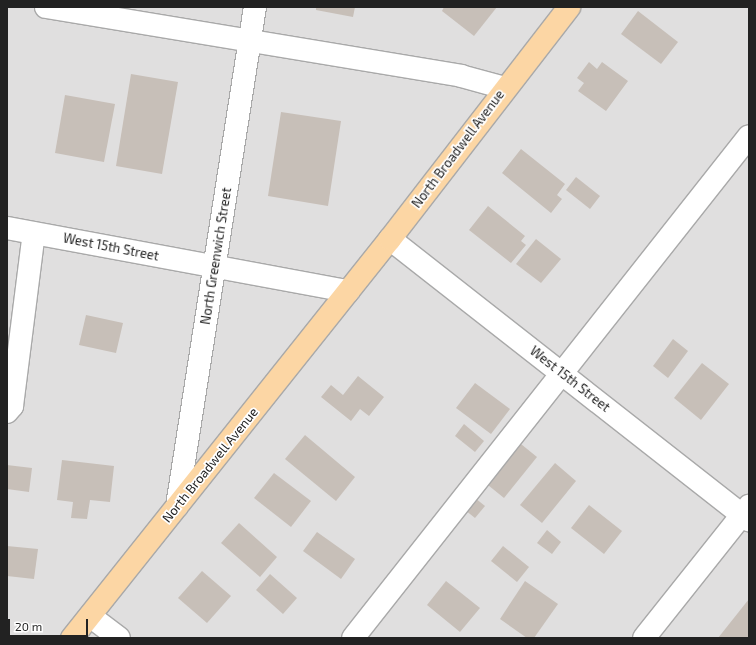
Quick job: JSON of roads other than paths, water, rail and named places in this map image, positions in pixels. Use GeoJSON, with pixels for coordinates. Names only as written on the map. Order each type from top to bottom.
{"type":"FeatureCollection","features":[{"type":"Feature","properties":{"kind":"main road","name":"North Broadwell Avenue"},"geometry":{"type":"LineString","coordinates":[[72,638],[390,239],[569,7]]}},
{"type":"Feature","properties":{"kind":"street"},"geometry":{"type":"LineString","coordinates":[[46,7],[461,76],[505,88]]}},
{"type":"Feature","properties":{"kind":"street","name":"North Greenwich Street"},"geometry":{"type":"LineString","coordinates":[[177,506],[255,7]]}},
{"type":"Feature","properties":{"kind":"street"},"geometry":{"type":"LineString","coordinates":[[353,638],[749,136]]}},
{"type":"Feature","properties":{"kind":"street","name":"West 15th Street"},"geometry":{"type":"LineString","coordinates":[[7,228],[214,266]]}},
{"type":"Feature","properties":{"kind":"street"},"geometry":{"type":"LineString","coordinates":[[7,412],[12,406],[34,233]]}},
{"type":"Feature","properties":{"kind":"street","name":"West 15th Street"},"geometry":{"type":"LineString","coordinates":[[390,239],[747,514]]}},
{"type":"Feature","properties":{"kind":"street"},"geometry":{"type":"LineString","coordinates":[[214,266],[348,291]]}},
{"type":"Feature","properties":{"kind":"street"},"geometry":{"type":"LineString","coordinates":[[644,638],[747,514]]}},
{"type":"Feature","properties":{"kind":"street"},"geometry":{"type":"LineString","coordinates":[[90,616],[119,638]]}}]}
